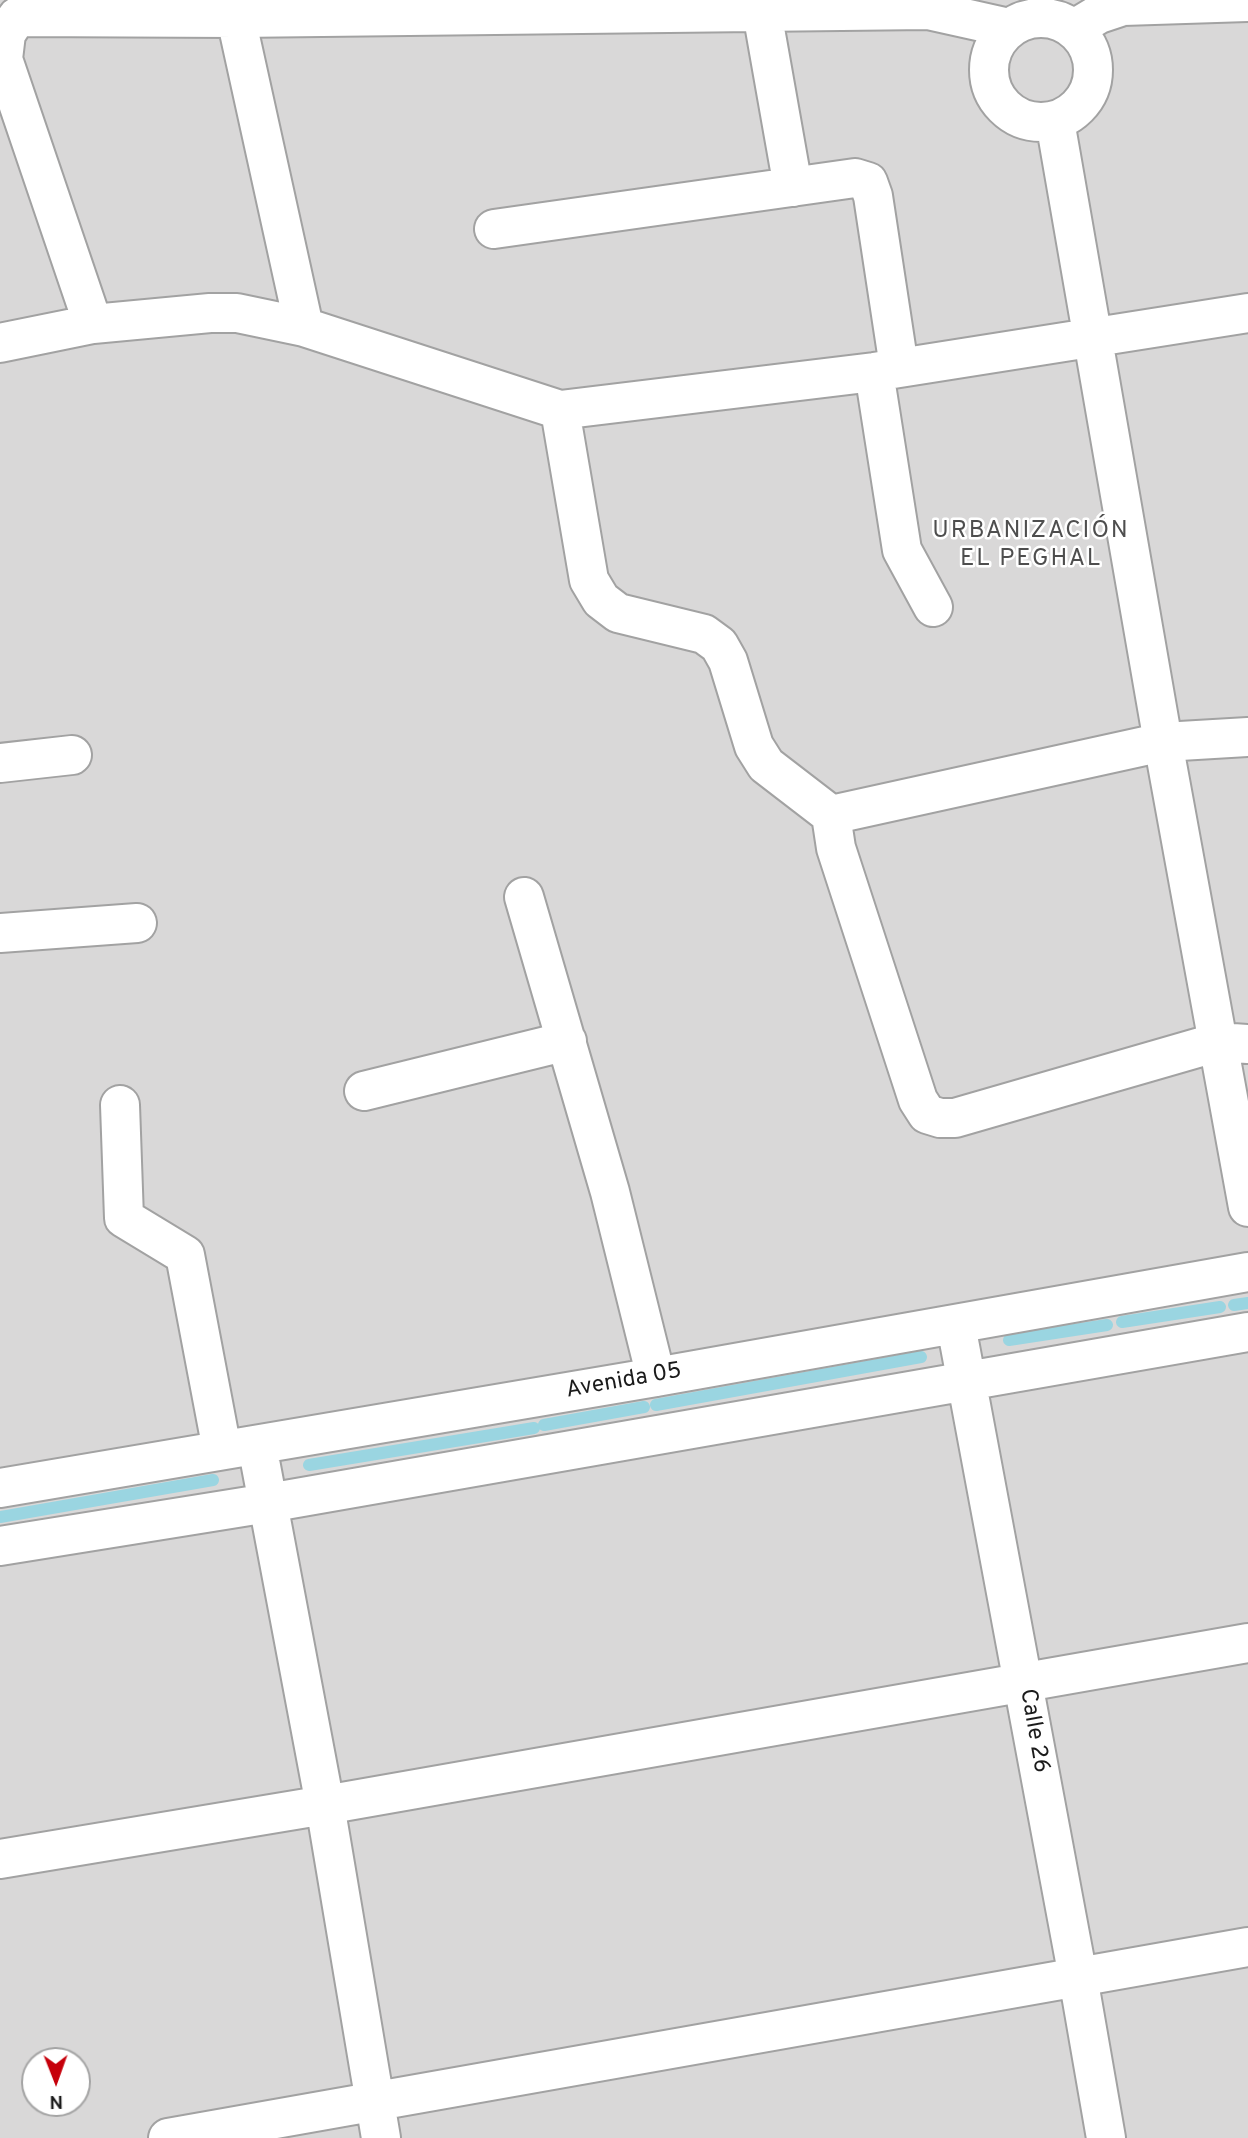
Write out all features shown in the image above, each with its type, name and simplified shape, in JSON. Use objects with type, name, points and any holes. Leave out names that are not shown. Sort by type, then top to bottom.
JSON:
[{"type":"street","points":[[1074,29],[1099,14],[1123,6],[1248,2]]},
{"type":"street","points":[[93,324],[3,59],[6,34],[18,17],[236,18],[288,8],[762,12],[929,10],[1009,28]]},
{"type":"street","points":[[762,12],[793,187]]},
{"type":"street","points":[[236,18],[304,327]]},
{"type":"street","points":[[1042,18],[1059,20],[1074,29],[1084,40],[1094,66],[1093,81],[1079,106],[1055,121],[1040,123],[1026,120],[1002,106],[993,94],[988,65],[992,51],[1009,28],[1024,20],[1042,18]]},
{"type":"street","points":[[1055,121],[1163,741],[1233,1043],[1248,1207]]},
{"type":"street","points":[[494,229],[855,178],[868,182],[873,196],[902,550],[933,607]]},
{"type":"street","points":[[0,344],[93,324],[237,313],[304,327],[560,410],[886,370],[1248,313]]},
{"type":"street","points":[[560,410],[589,580],[601,600],[618,613],[704,634],[719,645],[728,660],[754,746],[766,765],[831,815],[836,848],[918,1100],[927,1114],[940,1118],[955,1118],[1233,1043]]},
{"type":"street","points":[[831,815],[1163,741],[1248,737]]},
{"type":"street","points":[[0,762],[72,755]]},
{"type":"street","points":[[524,897],[610,1192],[656,1377]]},
{"type":"street","points":[[0,933],[137,923]]},
{"type":"street","points":[[365,1091],[567,1041]]},
{"type":"street","points":[[120,1105],[124,1218],[185,1255],[240,1447],[268,1503],[325,1805],[378,2120]]},
{"type":"street","name":"Avenida 05","points":[[0,1488],[957,1325],[1248,1272]]},
{"type":"street","name":"Calle 26","points":[[957,1325],[1107,2138]]},
{"type":"street","points":[[0,1546],[268,1503],[1248,1332]]},
{"type":"street","points":[[0,1859],[325,1805],[1248,1643]]},
{"type":"street","points":[[168,2138],[378,2120],[1078,1977],[1248,1947]]},
{"type":"shaded area","points":[[0,0],[1248,0],[1248,2138],[0,2138]]},
{"type":"waterway","points":[[1234,1305],[1248,1303]]},
{"type":"waterway","points":[[1122,1322],[1220,1307]]},
{"type":"waterway","points":[[1009,1340],[1107,1325]]},
{"type":"waterway","points":[[656,1405],[921,1357]]},
{"type":"waterway","points":[[544,1425],[644,1407]]},
{"type":"waterway","points":[[309,1465],[534,1428]]},
{"type":"waterway","points":[[0,1517],[213,1480]]},
{"type":"district","name":"URBANIZACIÓN EL PEGHAL","points":[[1031,546]]}]
